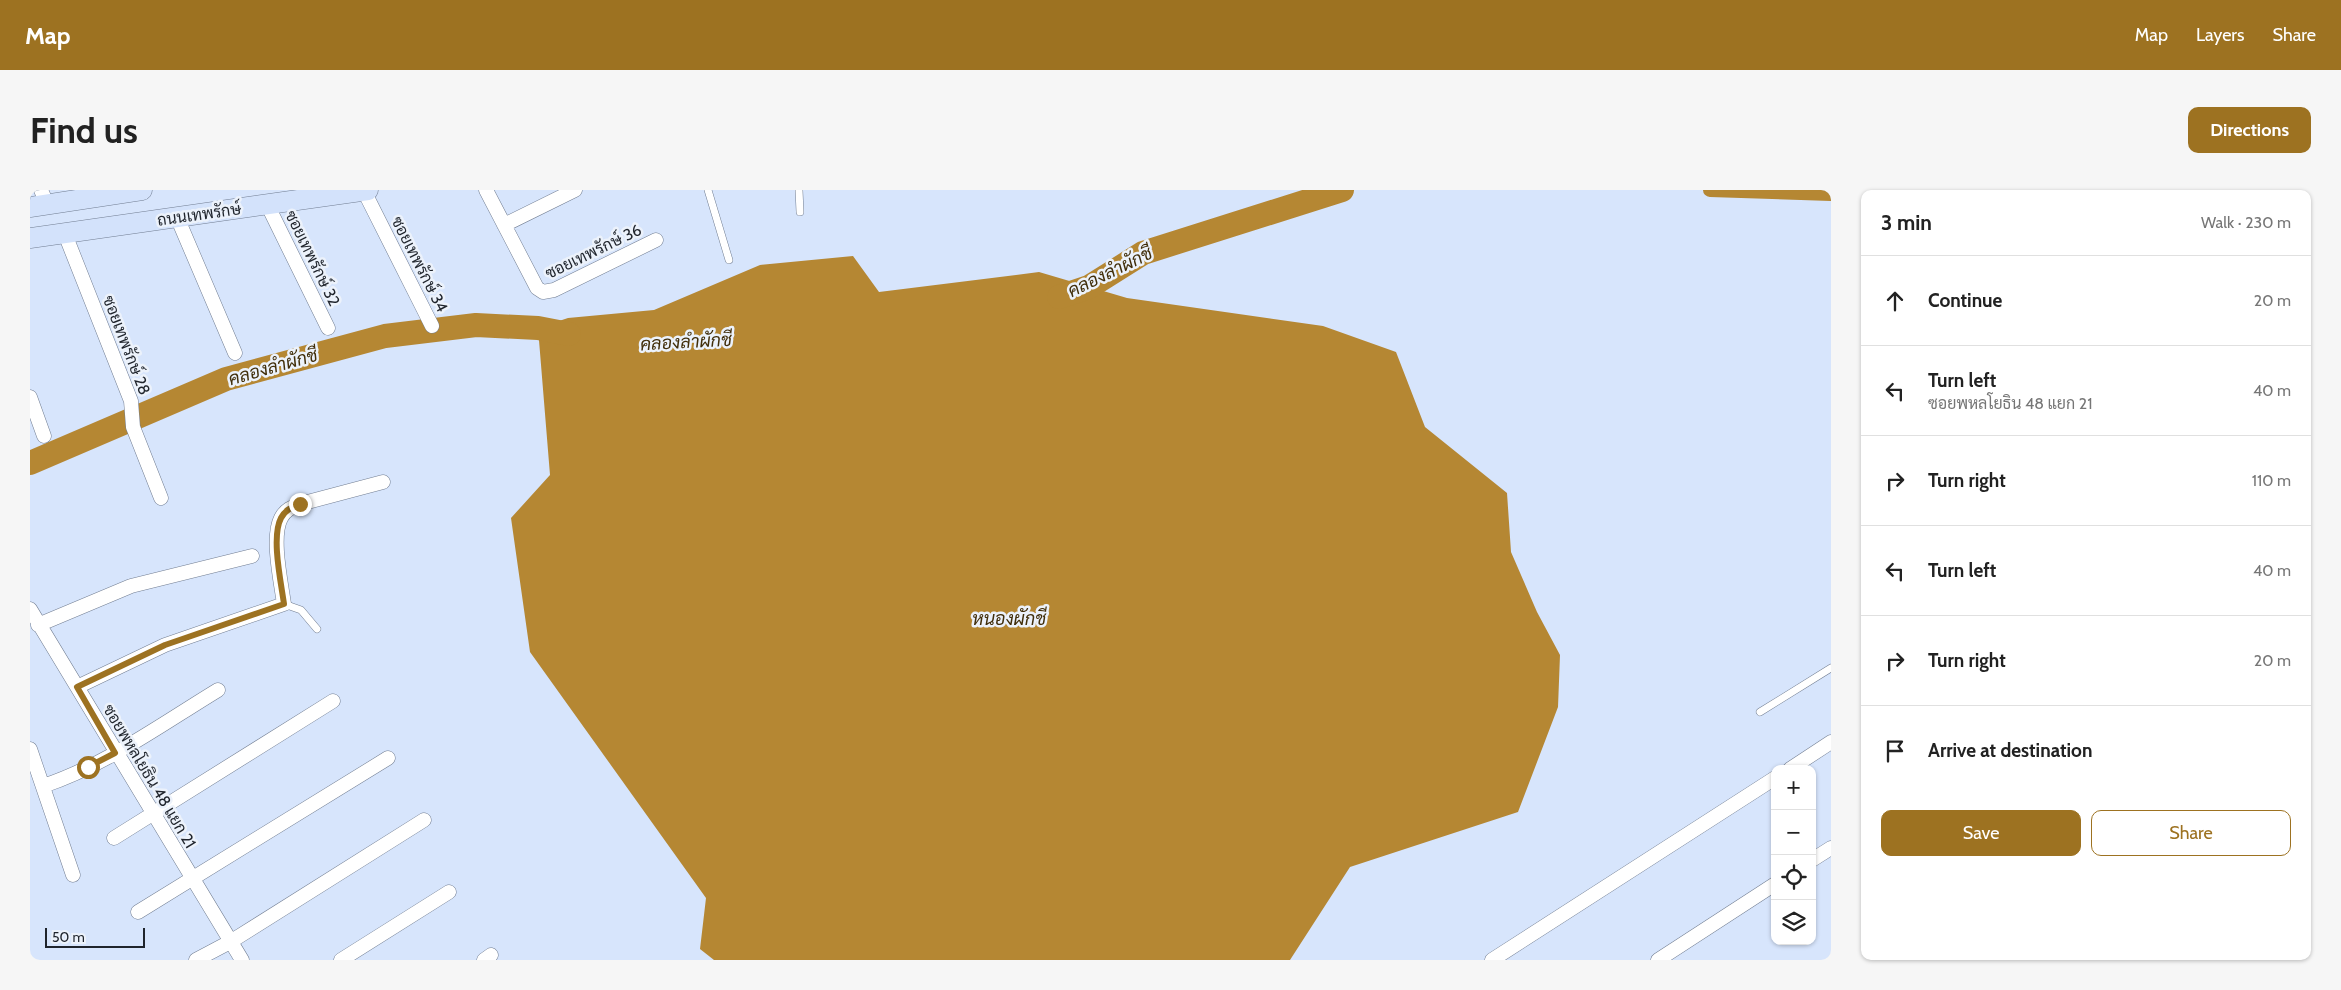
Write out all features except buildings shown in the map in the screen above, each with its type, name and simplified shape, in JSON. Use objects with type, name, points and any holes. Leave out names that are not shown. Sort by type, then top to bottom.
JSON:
[{"type":"main road","points":[[39,200],[142,190]]},
{"type":"main road","name":"ถนนเทพรักษ์","points":[[30,238],[368,190]]},
{"type":"street","name":"ซอยเทพรักษ์ 36","points":[[486,190],[537,288],[543,292],[554,290],[656,240]]},
{"type":"street","points":[[504,225],[576,190]]},
{"type":"street","name":"ซอยเทพรักษ์ 34","points":[[364,191],[432,326]]},
{"type":"street","name":"ซอยเทพรักษ์ 32","points":[[267,204],[328,328]]},
{"type":"street","points":[[177,217],[236,353]]},
{"type":"street","name":"ซอยเทพรักษ์ 28","points":[[65,234],[131,401],[133,427],[161,498]]},
{"type":"street","points":[[30,397],[44,436]]},
{"type":"street","points":[[77,687],[165,645],[284,604],[278,558],[278,527],[281,516],[289,509],[300,504],[383,482]]},
{"type":"street","points":[[38,625],[131,586],[252,556]]},
{"type":"street","name":"ซอยพหลโยธิน 48 แยก 21","points":[[30,609],[115,753],[242,960]]},
{"type":"street","points":[[43,786],[72,775],[115,753],[218,690]]},
{"type":"street","points":[[114,838],[333,701]]},
{"type":"street","points":[[1796,765],[1831,742]]},
{"type":"street","points":[[30,749],[73,875]]},
{"type":"street","points":[[138,912],[388,758]]},
{"type":"street","points":[[1492,960],[1771,781]]},
{"type":"street","points":[[196,960],[230,942],[424,820]]},
{"type":"street","points":[[1816,857],[1831,848]]},
{"type":"street","points":[[1658,960],[1771,887]]},
{"type":"street","points":[[341,960],[449,892]]},
{"type":"lane","points":[[708,190],[729,260]]},
{"type":"lane","points":[[799,190],[800,212]]},
{"type":"lane","points":[[284,604],[301,610],[317,629]]},
{"type":"lane","points":[[1760,712],[1831,668]]},
{"type":"water","name":"หนองผักชี","points":[[853,256],[879,292],[1039,272],[1127,298],[1323,326],[1396,352],[1425,427],[1507,493],[1511,552],[1537,612],[1560,655],[1558,707],[1518,812],[1350,867],[1290,960],[714,960],[700,949],[706,898],[530,652],[511,518],[550,475],[538,328],[568,318],[654,310],[760,265]]},
{"type":"waterway","name":"คลองลำผักชี","points":[[1059,297],[1089,287],[1143,253],[1342,190]]},
{"type":"waterway","name":"คลองลำผักชี","points":[[1710,190],[1831,194]]},
{"type":"waterway","name":"คลองลำผักชี","points":[[30,463],[226,379],[385,336],[476,325],[538,328],[569,334]]},
{"type":"route","points":[[88,767],[115,753],[77,687],[165,645],[240,617],[284,604],[278,558],[278,527],[281,516],[289,509],[300,504]]}]
